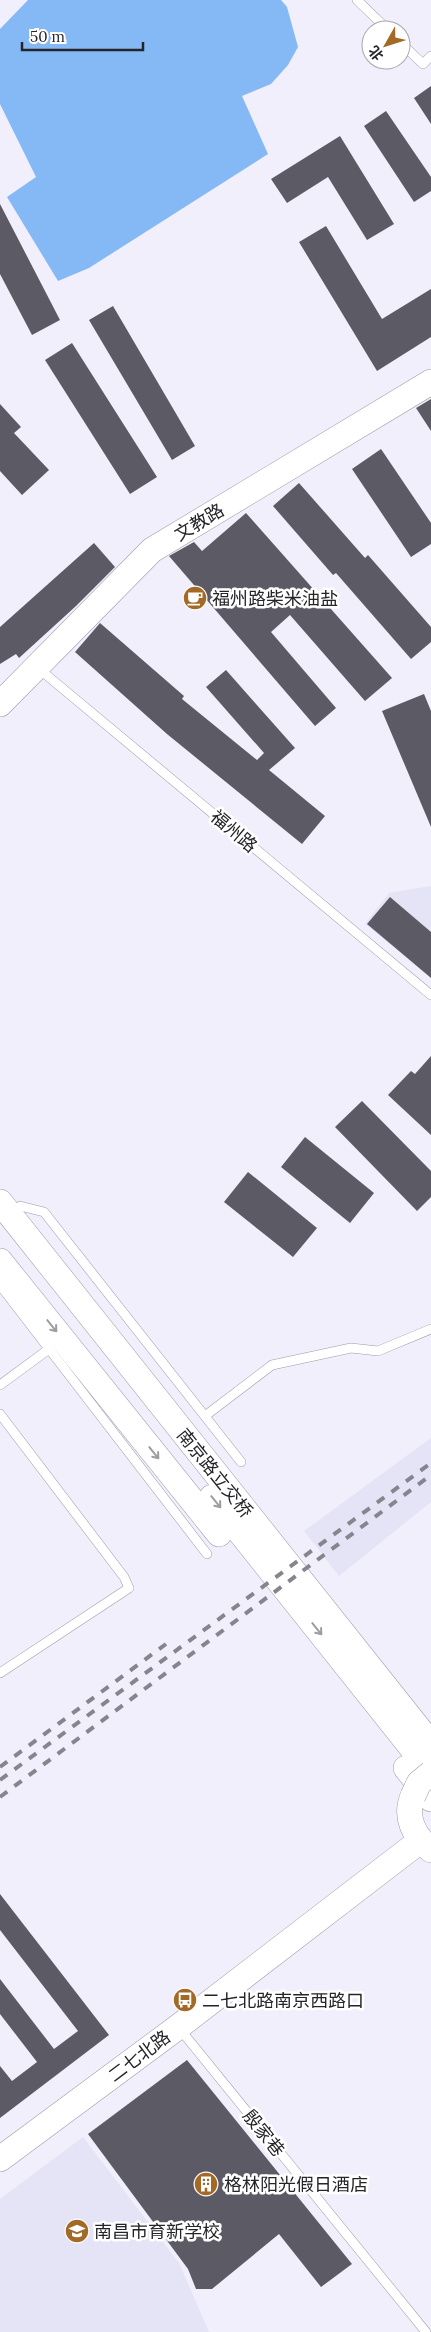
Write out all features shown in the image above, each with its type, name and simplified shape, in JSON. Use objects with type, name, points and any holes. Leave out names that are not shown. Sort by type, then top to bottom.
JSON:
[{"type":"main road","name":"文教路","points":[[0,704],[152,550],[431,382]]},
{"type":"main road","name":"南京路立交桥","points":[[0,1182],[10,1204],[431,1744]]},
{"type":"main road","name":"南京路立交桥","points":[[10,1204],[431,1720]]},
{"type":"main road","name":"南京路立交桥","points":[[0,1231],[431,1773]]},
{"type":"main road","name":"南京路立交桥","points":[[0,1260],[422,1797]]},
{"type":"main road","points":[[426,1845],[410,1821],[410,1804],[422,1797],[419,1783],[431,1773]]},
{"type":"main road","name":"二七北路","points":[[0,2159],[426,1845]]},
{"type":"lane","points":[[357,0],[378,20]]},
{"type":"lane","points":[[411,53],[423,64],[431,56]]},
{"type":"lane","name":"福州路","points":[[38,667],[431,995]]},
{"type":"lane","points":[[10,1204],[44,1212],[241,1462]]},
{"type":"lane","points":[[0,1285],[207,1554]]},
{"type":"lane","points":[[205,1416],[272,1365],[351,1348],[378,1351],[431,1329]]},
{"type":"lane","points":[[0,1385],[49,1349]]},
{"type":"lane","points":[[0,1414],[124,1577],[129,1588],[0,1673]]},
{"type":"lane","name":"殷家巷","points":[[178,2027],[426,2332]]},
{"type":"shaded area","points":[[431,886],[431,977],[365,924],[389,893]]},
{"type":"shaded area","points":[[431,1438],[431,1502],[339,1576],[304,1531]]},
{"type":"shaded area","name":"南昌市育新学校","points":[[83,2137],[179,2263],[209,2332],[0,2332],[0,2199]]},
{"type":"water","points":[[28,0],[281,0],[287,7],[298,47],[288,65],[271,84],[242,96],[268,154],[89,268],[58,281],[7,197],[36,177],[0,104],[0,29]]},
{"type":"building","points":[[431,86],[431,124],[414,98]]},
{"type":"building","points":[[386,111],[431,177],[431,191],[414,202],[364,126]]},
{"type":"building","points":[[340,136],[394,224],[367,240],[328,177],[287,203],[271,179]]},
{"type":"building","points":[[0,204],[60,320],[32,335],[0,274]]},
{"type":"building","points":[[326,226],[382,319],[431,289],[431,337],[377,371],[299,242]]},
{"type":"building","points":[[113,306],[195,446],[172,460],[89,320]]},
{"type":"building","points":[[72,343],[157,477],[130,494],[45,360]]},
{"type":"building","points":[[431,399],[431,431],[416,408]]},
{"type":"building","points":[[0,404],[21,427],[14,433],[49,470],[22,495],[0,471]]},
{"type":"building","points":[[381,449],[431,523],[431,544],[411,557],[352,469]]},
{"type":"building","points":[[299,483],[365,558],[368,555],[431,627],[431,642],[411,659],[336,573],[333,575],[273,506]]},
{"type":"building","points":[[246,513],[392,678],[365,701],[290,615],[271,632],[336,708],[315,726],[169,556],[194,542],[202,551]]},
{"type":"building","points":[[94,543],[115,567],[19,658],[16,654],[0,664],[0,627]]},
{"type":"building","points":[[100,623],[184,696],[182,699],[257,760],[264,753],[206,687],[226,670],[295,748],[269,770],[325,816],[302,844],[167,734],[75,652]]},
{"type":"building","points":[[424,694],[431,711],[431,827],[382,711]]},
{"type":"building","points":[[390,897],[431,932],[431,978],[367,924]]},
{"type":"building","points":[[431,1056],[431,1135],[388,1095],[411,1071],[415,1074]]},
{"type":"building","points":[[362,1101],[431,1171],[431,1197],[417,1211],[335,1127]]},
{"type":"building","points":[[305,1137],[374,1193],[350,1223],[281,1167]]},
{"type":"building","points":[[248,1172],[317,1228],[293,1257],[224,1202]]},
{"type":"building","points":[[0,1894],[109,2035],[0,2118],[0,2066],[12,2081],[37,2062],[0,2014],[0,1979],[54,2049],[78,2031],[0,1930]]},
{"type":"building","name":"格林阳光假日酒店","points":[[187,2060],[352,2264],[321,2287],[279,2234],[212,2289],[196,2289],[188,2269],[88,2134]]},
{"type":"railway","points":[[0,1780],[431,1463]]},
{"type":"railway","points":[[0,1797],[431,1475]]},
{"type":"railway","points":[[0,1767],[166,1644]]},
{"type":"place","name":"福州路柴米油盐","points":[[195,598]]},
{"type":"place","name":"二七北路南京西路口","points":[[185,2000]]},
{"type":"place","name":"格林阳光假日酒店","points":[[206,2184]]},
{"type":"place","name":"南昌市育新学校","points":[[77,2231]]}]
